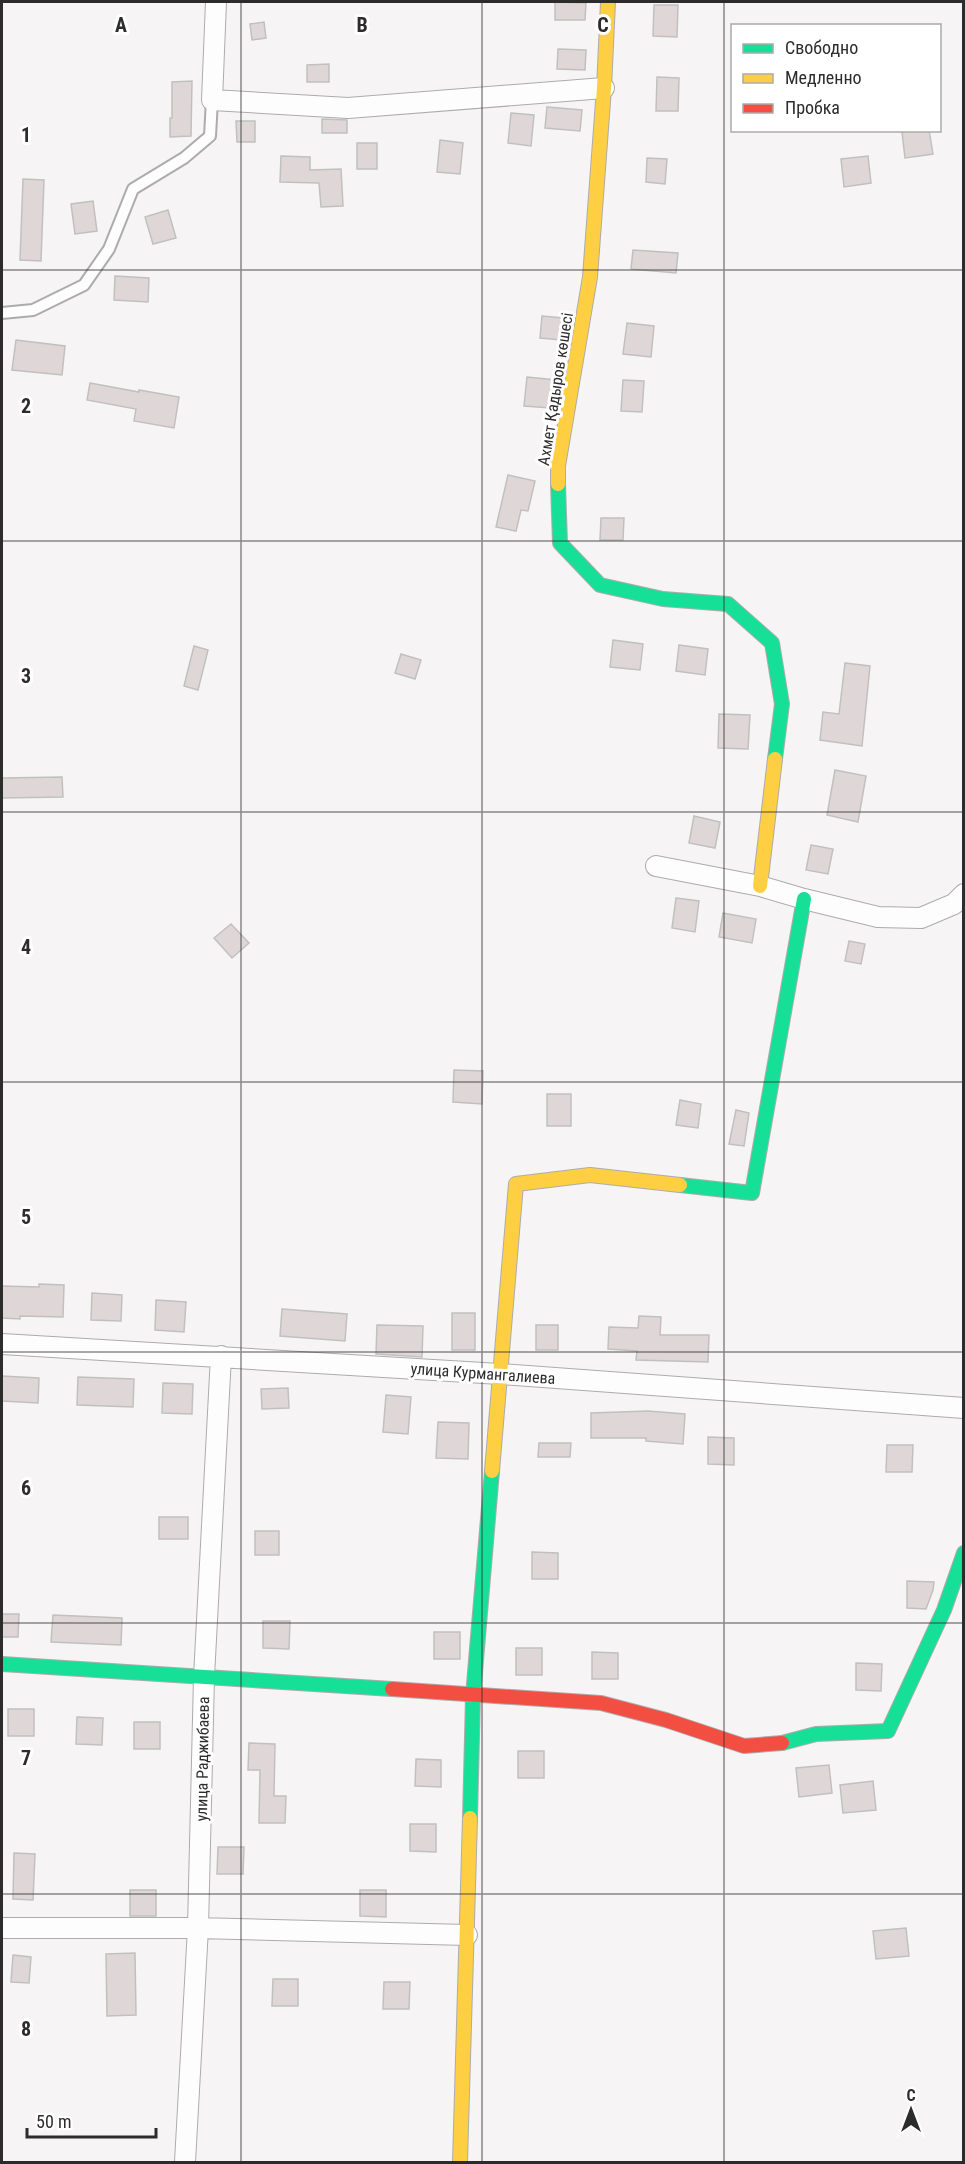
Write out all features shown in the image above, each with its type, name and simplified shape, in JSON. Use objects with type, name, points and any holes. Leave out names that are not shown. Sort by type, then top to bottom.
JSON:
[{"type":"street","points":[[216,2],[212,100],[348,108],[604,88]]},
{"type":"street","name":"Ахмет Қадыров көшесі","points":[[608,2],[590,277],[558,466],[560,543],[600,585],[663,600],[728,604],[772,643],[782,704],[760,886]]},
{"type":"street","points":[[656,866],[760,886],[878,917],[921,918],[954,904],[963,894]]},
{"type":"street","points":[[460,2163],[473,1696],[516,1184],[590,1175],[752,1193],[804,899]]},
{"type":"street","name":"улица Курмангалиева","points":[[2,1344],[500,1374],[963,1408]]},
{"type":"street","name":"улица Раджибаева","points":[[185,2163],[198,1928],[204,1677],[221,1356]]},
{"type":"street","points":[[2,1664],[601,1703],[666,1720],[744,1746],[780,1744],[816,1734],[888,1731],[944,1610],[963,1553]]},
{"type":"street","points":[[2,1928],[198,1928],[467,1935]]},
{"type":"lane","points":[[2,313],[33,310],[84,285],[109,249],[133,189],[184,159],[210,136],[212,100]]},
{"type":"building","points":[[555,2],[586,3],[585,20],[555,20]]},
{"type":"building","points":[[654,5],[678,5],[677,37],[653,36]]},
{"type":"building","points":[[264,22],[266,38],[252,40],[250,24]]},
{"type":"building","points":[[558,49],[586,50],[585,70],[557,69]]},
{"type":"building","points":[[329,64],[329,82],[307,82],[307,65]]},
{"type":"building","points":[[657,77],[679,78],[678,111],[656,111]]},
{"type":"building","points":[[192,81],[191,136],[170,137],[172,82]]},
{"type":"building","points":[[547,107],[582,110],[580,131],[545,128]]},
{"type":"building","points":[[511,113],[534,115],[531,146],[508,143]]},
{"type":"building","points":[[322,119],[347,120],[347,133],[322,133]]},
{"type":"building","points":[[236,121],[255,121],[255,142],[237,142]]},
{"type":"building","points":[[902,132],[929,132],[933,154],[905,158]]},
{"type":"building","points":[[440,140],[463,143],[460,174],[437,172]]},
{"type":"building","points":[[357,143],[377,143],[377,169],[357,169]]},
{"type":"building","points":[[281,156],[310,157],[310,170],[341,169],[343,206],[321,207],[319,183],[280,182]]},
{"type":"building","points":[[868,156],[871,183],[844,187],[841,159]]},
{"type":"building","points":[[647,158],[667,159],[665,184],[646,182]]},
{"type":"building","points":[[23,179],[44,180],[41,261],[20,260]]},
{"type":"building","points":[[93,201],[97,231],[75,234],[71,204]]},
{"type":"building","points":[[168,210],[176,238],[153,244],[145,217]]},
{"type":"building","points":[[633,250],[678,253],[676,273],[631,269]]},
{"type":"building","points":[[115,276],[149,278],[148,302],[114,300]]},
{"type":"building","points":[[542,316],[563,318],[561,340],[540,338]]},
{"type":"building","points":[[627,323],[654,326],[651,357],[623,354]]},
{"type":"building","points":[[16,340],[65,346],[62,375],[12,370]]},
{"type":"building","points":[[527,377],[556,380],[551,408],[524,406]]},
{"type":"building","points":[[623,380],[644,381],[642,412],[621,411]]},
{"type":"building","points":[[90,383],[179,397],[174,428],[134,421],[136,409],[87,400]]},
{"type":"building","points":[[508,475],[535,481],[528,511],[521,510],[516,531],[496,527]]},
{"type":"building","points":[[601,518],[624,518],[623,540],[600,540]]},
{"type":"building","points":[[613,640],[643,644],[640,670],[610,667]]},
{"type":"building","points":[[679,645],[708,649],[705,675],[676,671]]},
{"type":"building","points":[[194,646],[208,650],[198,690],[184,686]]},
{"type":"building","points":[[401,654],[421,660],[415,679],[395,673]]},
{"type":"building","points":[[845,663],[870,666],[862,746],[820,740],[823,712],[839,714]]},
{"type":"building","points":[[719,714],[750,715],[748,749],[718,748]]},
{"type":"building","points":[[835,770],[866,776],[858,822],[827,815]]},
{"type":"building","points":[[62,777],[63,797],[2,798],[2,778]]},
{"type":"building","points":[[694,816],[720,822],[715,848],[689,843]]},
{"type":"building","points":[[811,845],[833,849],[828,874],[806,870]]},
{"type":"building","points":[[676,898],[699,901],[695,932],[672,928]]},
{"type":"building","points":[[723,913],[756,919],[752,943],[719,937]]},
{"type":"building","points":[[231,924],[249,943],[232,958],[214,938]]},
{"type":"building","points":[[849,941],[865,944],[861,964],[845,961]]},
{"type":"building","points":[[454,1070],[483,1071],[482,1104],[453,1102]]},
{"type":"building","points":[[547,1094],[571,1094],[571,1126],[547,1126]]},
{"type":"building","points":[[680,1100],[701,1104],[698,1128],[676,1125]]},
{"type":"building","points":[[736,1110],[749,1113],[744,1146],[729,1144]]},
{"type":"building","points":[[39,1284],[64,1285],[63,1317],[2,1318],[2,1286],[39,1287]]},
{"type":"building","points":[[92,1293],[122,1295],[121,1321],[91,1320]]},
{"type":"building","points":[[156,1300],[186,1302],[184,1332],[155,1330]]},
{"type":"building","points":[[282,1309],[347,1314],[345,1341],[280,1336]]},
{"type":"building","points":[[452,1313],[475,1313],[475,1350],[452,1350]]},
{"type":"building","points":[[639,1316],[661,1317],[660,1335],[709,1335],[708,1362],[636,1360],[637,1351],[608,1349],[609,1327],[638,1328]]},
{"type":"building","points":[[377,1325],[423,1326],[422,1357],[376,1354]]},
{"type":"building","points":[[536,1325],[558,1325],[558,1350],[536,1350]]},
{"type":"building","points":[[2,1376],[39,1378],[38,1403],[2,1401]]},
{"type":"building","points":[[78,1377],[134,1379],[133,1407],[77,1405]]},
{"type":"building","points":[[163,1383],[193,1384],[192,1414],[162,1413]]},
{"type":"building","points":[[288,1388],[289,1408],[262,1409],[261,1389]]},
{"type":"building","points":[[386,1395],[411,1397],[408,1434],[383,1432]]},
{"type":"building","points":[[648,1411],[685,1414],[683,1444],[646,1441],[646,1438],[591,1438],[591,1413]]},
{"type":"building","points":[[438,1422],[469,1423],[468,1459],[436,1458]]},
{"type":"building","points":[[708,1437],[734,1438],[734,1465],[708,1464]]},
{"type":"building","points":[[539,1443],[571,1443],[570,1457],[538,1457]]},
{"type":"building","points":[[887,1445],[913,1445],[912,1472],[886,1472]]},
{"type":"building","points":[[159,1517],[188,1517],[188,1539],[159,1539]]},
{"type":"building","points":[[255,1531],[279,1531],[279,1555],[255,1555]]},
{"type":"building","points":[[532,1552],[558,1553],[558,1579],[532,1579]]},
{"type":"building","points":[[907,1581],[934,1582],[926,1609],[907,1608]]},
{"type":"building","points":[[2,1614],[19,1614],[18,1637],[2,1637]]},
{"type":"building","points":[[53,1615],[122,1618],[121,1645],[51,1642]]},
{"type":"building","points":[[263,1621],[290,1621],[289,1649],[263,1648]]},
{"type":"building","points":[[434,1632],[460,1632],[460,1659],[434,1659]]},
{"type":"building","points":[[516,1648],[542,1648],[542,1675],[516,1675]]},
{"type":"building","points":[[592,1652],[618,1653],[618,1679],[592,1679]]},
{"type":"building","points":[[856,1663],[882,1664],[881,1691],[856,1690]]},
{"type":"building","points":[[8,1709],[34,1709],[34,1736],[8,1736]]},
{"type":"building","points":[[77,1717],[103,1718],[102,1745],[76,1744]]},
{"type":"building","points":[[134,1722],[160,1722],[160,1749],[134,1749]]},
{"type":"building","points":[[249,1743],[275,1744],[274,1796],[286,1796],[285,1823],[259,1823],[260,1770],[248,1770]]},
{"type":"building","points":[[518,1751],[544,1751],[544,1778],[518,1778]]},
{"type":"building","points":[[416,1759],[441,1760],[441,1787],[415,1786]]},
{"type":"building","points":[[829,1765],[832,1793],[799,1797],[796,1768]]},
{"type":"building","points":[[873,1781],[876,1810],[843,1813],[840,1785]]},
{"type":"building","points":[[410,1824],[436,1824],[436,1852],[410,1851]]},
{"type":"building","points":[[218,1847],[244,1847],[243,1874],[217,1874]]},
{"type":"building","points":[[14,1853],[35,1854],[33,1900],[13,1899]]},
{"type":"building","points":[[130,1890],[156,1890],[156,1916],[130,1916]]},
{"type":"building","points":[[360,1890],[386,1890],[386,1917],[360,1916]]},
{"type":"building","points":[[906,1928],[909,1956],[876,1959],[873,1931]]},
{"type":"building","points":[[135,1953],[136,2015],[107,2016],[106,1954]]},
{"type":"building","points":[[13,1955],[31,1957],[29,1983],[11,1982]]},
{"type":"building","points":[[273,1979],[298,1979],[298,2006],[272,2006]]},
{"type":"building","points":[[384,1982],[410,1982],[409,2009],[383,2009]]},
{"type":"traffic: fast","points":[[558,484],[560,543],[600,585],[663,599],[728,604],[772,643],[782,704],[775,759]]},
{"type":"traffic: fast","points":[[680,1185],[752,1193],[804,899]]},
{"type":"traffic: fast","points":[[470,1818],[473,1696],[492,1471]]},
{"type":"traffic: fast","points":[[782,1743],[816,1734],[888,1731],[944,1610],[964,1553]]},
{"type":"traffic: fast","points":[[2,1664],[392,1689]]},
{"type":"traffic: slow","points":[[558,484],[558,466],[590,277],[608,2]]},
{"type":"traffic: slow","points":[[760,886],[775,759]]},
{"type":"traffic: slow","points":[[492,1471],[516,1184],[590,1175],[680,1185]]},
{"type":"traffic: slow","points":[[460,2162],[470,1818]]},
{"type":"traffic: jam","points":[[392,1689],[601,1703],[666,1720],[744,1746],[782,1743]]}]
